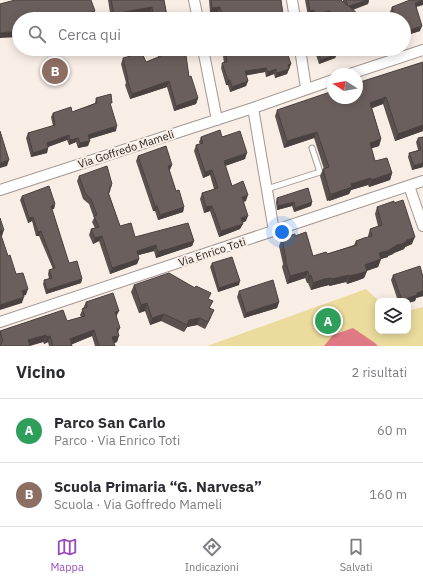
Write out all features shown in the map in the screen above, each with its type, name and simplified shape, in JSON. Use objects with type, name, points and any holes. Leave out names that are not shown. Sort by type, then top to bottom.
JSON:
[{"type":"street","points":[[194,0],[197,12]]},
{"type":"street","points":[[292,0],[294,12]]},
{"type":"street","points":[[411,54],[423,50]]},
{"type":"street","points":[[205,56],[217,120]]},
{"type":"street","points":[[301,56],[306,88]]},
{"type":"street","points":[[363,70],[405,56]]},
{"type":"street","name":"Via Goffredo Mameli","points":[[0,190],[217,120],[327,82]]},
{"type":"street","points":[[253,108],[274,231]]},
{"type":"street","name":"Via Enrico Toti","points":[[0,322],[423,181]]},
{"type":"street","points":[[409,186],[423,226]]},
{"type":"lane","points":[[267,189],[320,172],[312,148]]},
{"type":"shaded area","points":[[366,289],[376,298],[375,334],[411,334],[411,310],[423,307],[423,346],[207,346]]},
{"type":"shaded area","points":[[353,328],[378,346],[324,346],[333,335]]},
{"type":"building","points":[[15,0],[91,0],[95,11],[12,12],[12,32],[0,33],[0,4]]},
{"type":"building","points":[[111,0],[164,0],[166,12],[153,12],[152,7],[125,12],[114,12]]},
{"type":"building","points":[[211,0],[281,0],[283,12],[221,12],[220,7],[212,8]]},
{"type":"building","points":[[308,0],[341,0],[348,6],[346,0],[368,0],[349,6],[356,12],[310,11]]},
{"type":"building","points":[[410,0],[423,0],[415,3],[422,26],[411,30],[411,12],[393,12],[392,7]]},
{"type":"building","points":[[131,56],[143,56],[146,62],[161,56],[186,56],[189,77],[191,76],[198,98],[176,106],[169,81],[132,94],[127,79],[123,58]]},
{"type":"building","points":[[226,56],[288,56],[291,64],[288,65],[289,69],[277,73],[276,69],[268,72],[266,68],[245,71],[248,81],[232,87],[222,63],[227,62]]},
{"type":"building","points":[[320,56],[332,56],[321,60]]},
{"type":"building","points":[[423,62],[423,125],[398,134],[386,97],[370,103],[381,139],[370,143],[375,161],[387,158],[392,173],[371,180],[371,178],[351,184],[352,187],[330,194],[323,169],[329,167],[317,132],[287,141],[277,110],[327,93],[327,104],[363,104],[363,81]]},
{"type":"building","points":[[111,94],[112,103],[110,103],[117,126],[88,135],[90,141],[80,143],[78,138],[70,140],[69,135],[47,143],[48,148],[33,153],[28,133],[55,125],[53,113],[71,107],[72,112],[97,103],[96,98]]},
{"type":"building","points":[[220,130],[222,137],[240,131],[247,153],[224,161],[232,186],[243,181],[248,195],[242,197],[248,216],[241,218],[243,224],[221,231],[212,206],[206,207],[202,193],[218,188],[212,170],[205,172],[196,145],[203,143],[201,137]]},
{"type":"building","points":[[0,131],[9,160],[0,163]]},
{"type":"building","points":[[423,137],[423,163],[414,166],[409,153],[421,150],[418,138]]},
{"type":"building","points":[[166,146],[172,165],[168,166],[176,191],[179,190],[184,207],[160,215],[157,206],[155,206],[138,156]]},
{"type":"building","points":[[107,166],[112,184],[109,188],[110,191],[108,192],[120,226],[131,223],[135,237],[188,223],[194,241],[158,252],[156,245],[137,251],[139,259],[112,268],[102,236],[95,238],[91,229],[99,227],[94,216],[97,215],[91,199],[85,193],[79,176]]},
{"type":"building","points":[[49,186],[55,204],[51,206],[69,263],[77,261],[82,279],[47,290],[44,280],[52,278],[49,270],[55,268],[41,231],[38,232],[33,217],[29,218],[22,196]]},
{"type":"building","points":[[308,188],[312,202],[295,208],[294,202],[278,206],[277,198]]},
{"type":"building","points":[[403,200],[415,237],[402,244],[396,245],[390,250],[379,253],[381,259],[365,265],[367,271],[349,276],[324,279],[313,283],[311,275],[309,276],[308,271],[290,276],[285,259],[282,238],[295,234],[295,236],[306,232],[313,256],[326,252],[327,254],[357,245],[356,241],[372,236],[370,229],[382,225],[377,207],[394,201],[394,203]]},
{"type":"building","points":[[0,218],[4,230],[0,231]]},
{"type":"building","points":[[0,232],[16,274],[23,273],[28,289],[22,291],[24,297],[0,305]]},
{"type":"building","points":[[232,257],[240,281],[219,288],[212,263]]},
{"type":"building","points":[[420,266],[423,277],[423,291],[408,298],[401,298],[393,275]]},
{"type":"building","points":[[169,273],[195,288],[196,286],[211,293],[208,299],[213,301],[209,308],[214,310],[208,322],[200,318],[189,320],[187,325],[164,314],[152,318],[147,303],[141,305],[134,285]]},
{"type":"building","points":[[273,280],[279,302],[246,313],[239,291]]},
{"type":"building","points":[[113,293],[119,311],[115,312],[120,328],[117,329],[119,336],[112,337],[115,346],[99,346],[94,330],[70,339],[72,346],[53,346],[50,336],[46,337],[46,335],[28,340],[30,346],[0,346],[3,341],[0,331],[63,310],[67,321],[85,316],[82,309],[87,307],[86,302]]},
{"type":"place","name":"Scuola Primaria “G. Narvesa”","points":[[55,71]]},
{"type":"place","name":"Parco San Carlo","points":[[328,321]]}]
